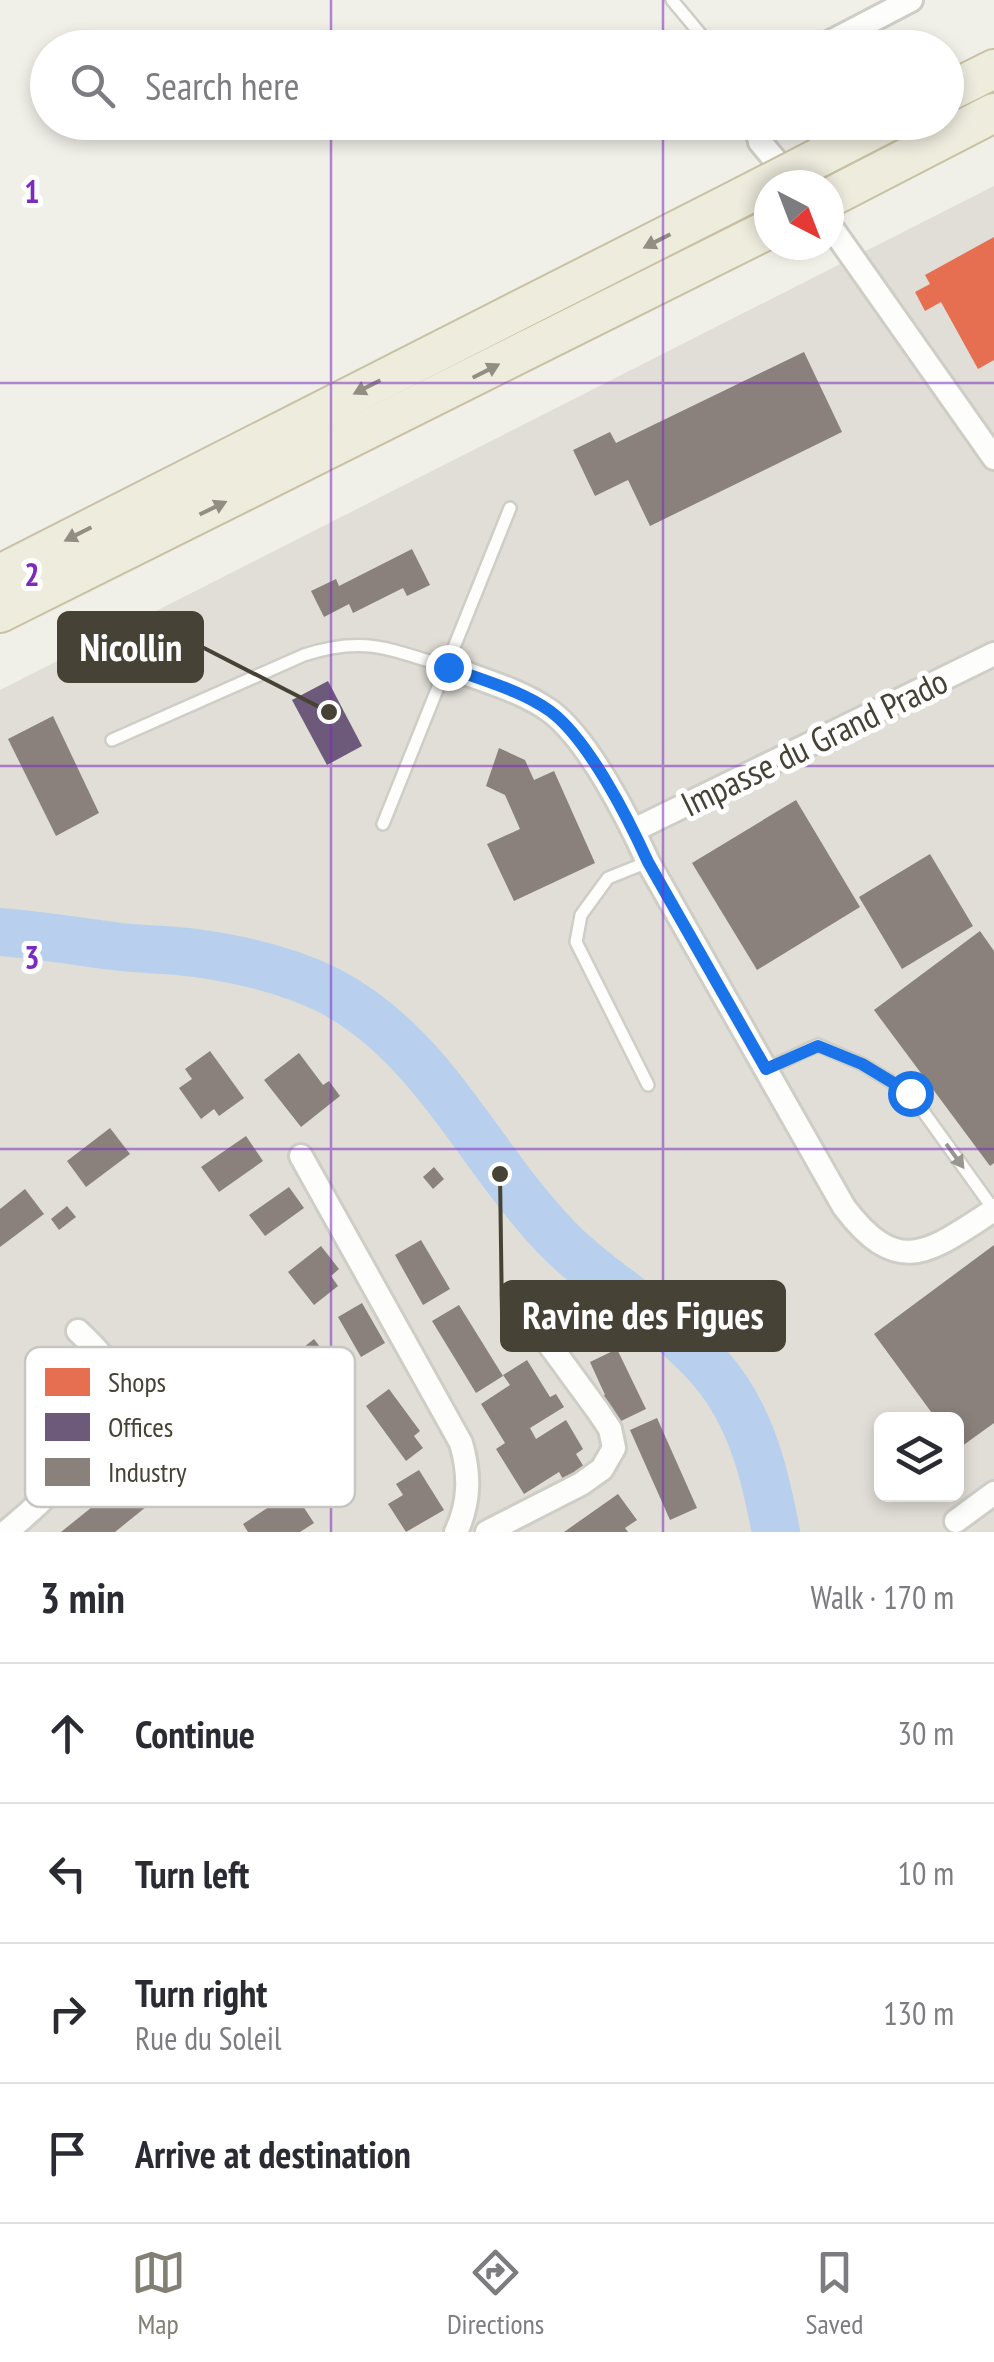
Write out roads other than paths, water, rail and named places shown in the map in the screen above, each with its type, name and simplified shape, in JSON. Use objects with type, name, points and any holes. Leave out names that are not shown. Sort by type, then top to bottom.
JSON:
[{"type":"highway","points":[[964,84],[994,69]]},
{"type":"highway","points":[[964,130],[994,113]]},
{"type":"highway","points":[[809,170],[858,140]]},
{"type":"highway","points":[[844,198],[947,140]]},
{"type":"highway","points":[[0,574],[754,192]]},
{"type":"highway","points":[[0,613],[754,236]]},
{"type":"street","points":[[854,30],[911,0]]},
{"type":"street","points":[[760,140],[805,170]]},
{"type":"street","points":[[844,220],[994,458]]},
{"type":"street","name":"Impasse du Grand Prado","points":[[634,830],[994,654]]},
{"type":"street","points":[[448,667],[549,710],[573,733],[634,830],[648,862],[844,1207],[866,1236],[897,1252],[923,1250],[946,1241],[994,1210]]},
{"type":"street","points":[[300,1156],[461,1443],[468,1469],[467,1496],[456,1532]]},
{"type":"street","points":[[487,1532],[582,1484],[602,1469],[614,1448],[610,1429],[513,1295]]},
{"type":"street","points":[[78,1332],[93,1347]]},
{"type":"street","points":[[956,1521],[994,1493]]},
{"type":"street","points":[[6,1532],[37,1507]]},
{"type":"lane","points":[[672,0],[697,30]]},
{"type":"lane","points":[[383,824],[510,508]]},
{"type":"lane","points":[[112,740],[336,644],[370,644],[448,667]]},
{"type":"lane","points":[[648,862],[608,878],[582,915],[576,942],[648,1085]]},
{"type":"lane","points":[[766,1069],[818,1046],[862,1064],[910,1093],[994,1210]]},
{"type":"waterway","points":[[0,932],[246,962],[313,983],[365,1013],[427,1073],[533,1212],[563,1244],[671,1330],[710,1368],[727,1390],[753,1441],[776,1532]]},
{"type":"place","name":"Nicollin","points":[[329,712]]},
{"type":"place","name":"Ravine des Figues","points":[[500,1174]]}]
